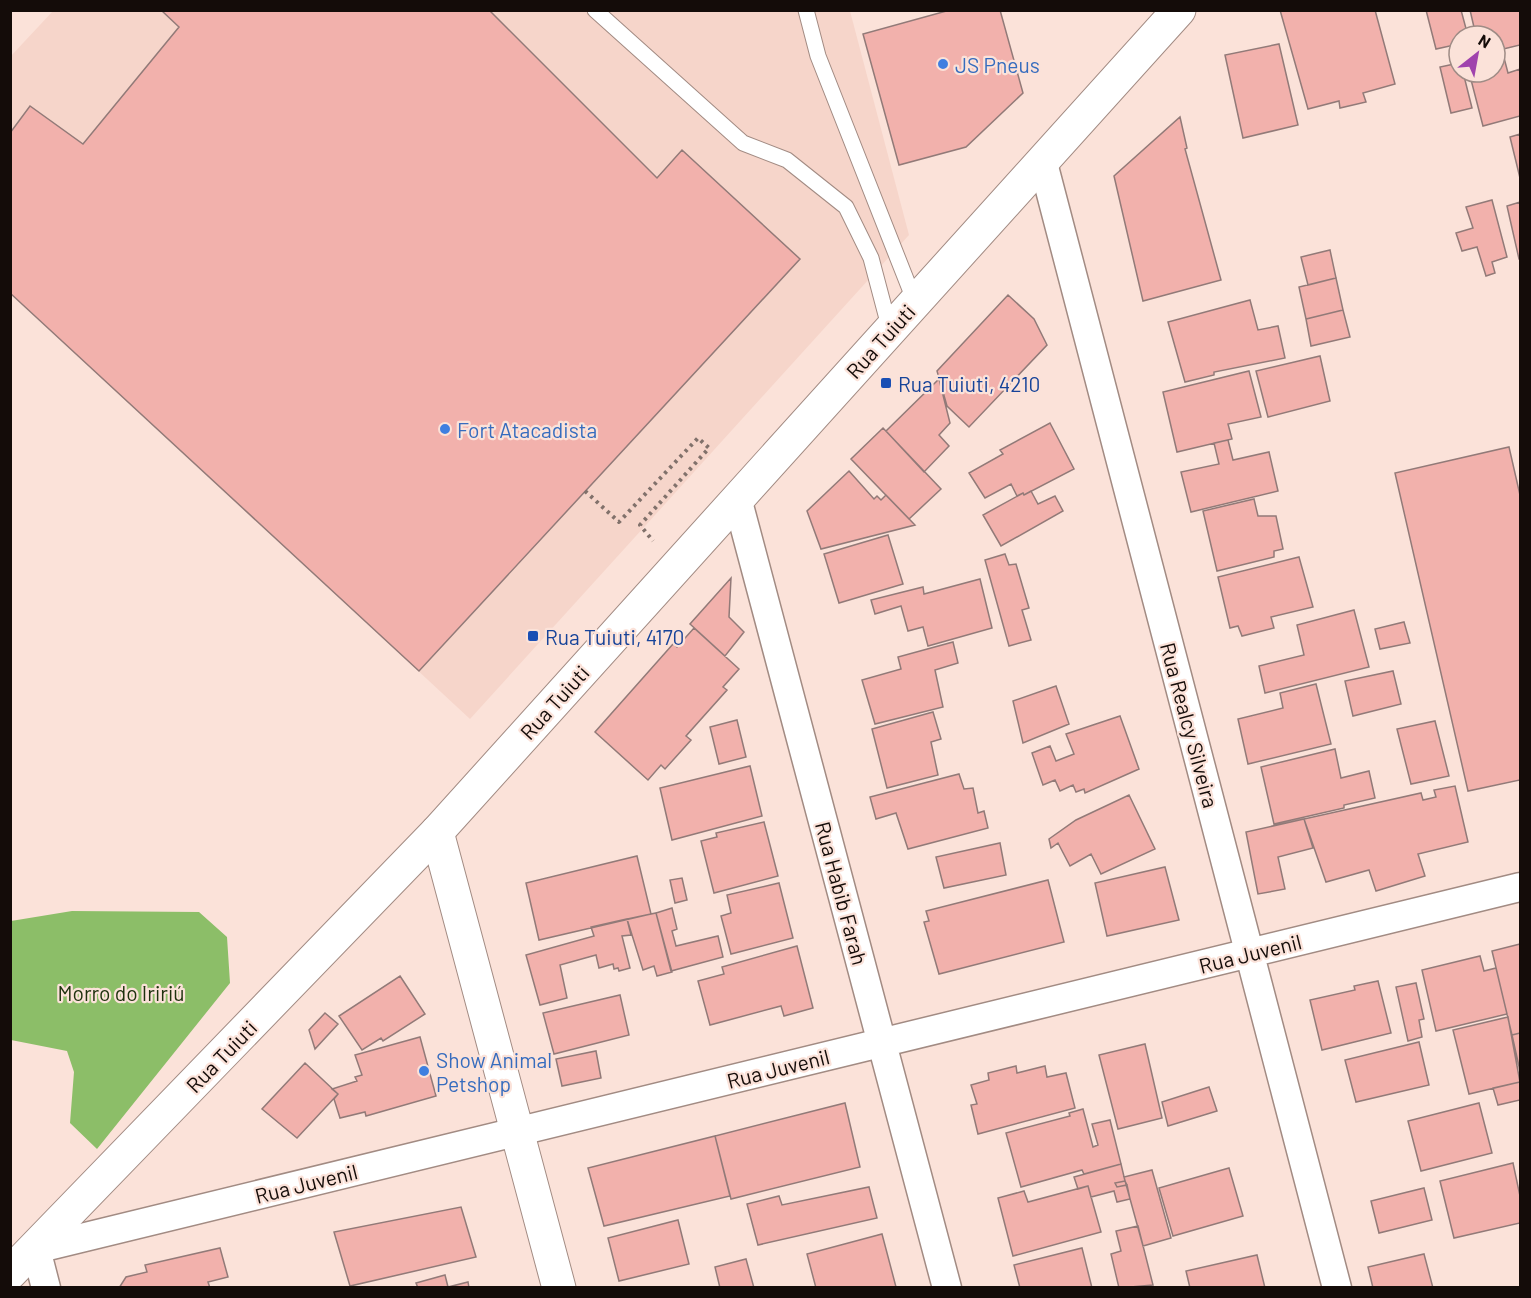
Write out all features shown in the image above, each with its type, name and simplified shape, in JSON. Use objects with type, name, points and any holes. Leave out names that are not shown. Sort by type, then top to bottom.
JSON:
[{"type":"main road","name":"Rua Tuiuti","points":[[10,1273],[36,1249],[438,832],[675,566],[1043,163],[1179,10]]},
{"type":"main road","points":[[438,832],[559,1287]]},
{"type":"street","name":"Rua Realcy Silveira","points":[[1043,163],[1337,1287]]},
{"type":"street","name":"Rua Habib Farah","points":[[737,498],[947,1287]]},
{"type":"street","name":"Rua Juvenil","points":[[36,1249],[1521,887]]},
{"type":"street","points":[[36,1249],[46,1287]]},
{"type":"lane","points":[[595,10],[743,143],[787,160],[846,207],[871,258],[890,330]]},
{"type":"lane","points":[[807,10],[818,56],[915,302]]},
{"type":"path","points":[[585,491],[619,522],[698,438],[709,448],[640,525],[675,566]]},
{"type":"shaded area","name":"Fort Atacadista","points":[[53,11],[850,11],[909,235],[470,719],[11,293],[10,57]]},
{"type":"green space","name":"Morro do Iririú","points":[[72,911],[199,912],[227,937],[230,983],[97,1149],[70,1123],[74,1072],[67,1051],[11,1040],[11,921]]},
{"type":"building","name":"Fort Atacadista","points":[[161,10],[489,10],[657,178],[682,150],[800,259],[419,671],[10,293],[10,133],[30,106],[83,144],[179,27]]},
{"type":"building","name":"JS Pneus","points":[[950,10],[1000,10],[1023,93],[966,147],[899,165],[863,34]]},
{"type":"building","points":[[1280,10],[1375,10],[1395,84],[1363,93],[1366,102],[1340,108],[1339,101],[1308,109]]},
{"type":"building","points":[[1426,10],[1461,10],[1465,24],[1447,24],[1447,47],[1436,49]]},
{"type":"building","points":[[1470,10],[1520,10],[1520,45],[1507,48],[1507,24],[1473,24]]},
{"type":"building","points":[[1279,44],[1298,125],[1243,138],[1225,55]]},
{"type":"building","points":[[1447,66],[1447,84],[1466,84],[1472,108],[1451,113],[1440,67]]},
{"type":"building","points":[[1507,69],[1508,73],[1520,69],[1520,116],[1483,126],[1472,84],[1507,84]]},
{"type":"building","points":[[1180,117],[1187,148],[1185,149],[1221,280],[1143,301],[1114,176]]},
{"type":"building","points":[[1520,134],[1520,178],[1510,137]]},
{"type":"building","points":[[1492,200],[1507,257],[1492,262],[1495,273],[1486,276],[1477,247],[1462,251],[1456,233],[1473,228],[1466,207]]},
{"type":"building","points":[[1520,202],[1520,259],[1519,259],[1507,206]]},
{"type":"building","points":[[1330,250],[1336,278],[1308,285],[1301,257]]},
{"type":"building","points":[[1336,278],[1343,310],[1306,319],[1299,287]]},
{"type":"building","points":[[1008,295],[1034,319],[1047,345],[969,427],[947,406],[937,371]]},
{"type":"building","points":[[1250,300],[1258,330],[1278,326],[1285,358],[1214,372],[1214,375],[1185,382],[1168,322]]},
{"type":"building","points":[[1343,310],[1350,337],[1311,346],[1306,319]]},
{"type":"building","points":[[1320,356],[1330,401],[1268,417],[1256,371]]},
{"type":"building","points":[[1249,371],[1261,417],[1228,424],[1232,439],[1177,452],[1163,392]]},
{"type":"building","points":[[939,379],[950,423],[939,435],[949,446],[924,472],[886,431]]},
{"type":"building","points":[[1050,423],[1074,469],[1024,495],[1023,493],[1017,496],[1011,484],[985,498],[969,473],[1003,454],[1000,450]]},
{"type":"building","points":[[883,428],[941,489],[909,519],[851,459]]},
{"type":"building","points":[[1228,440],[1233,460],[1269,452],[1278,491],[1191,512],[1181,472],[1219,464],[1214,443]]},
{"type":"building","points":[[1509,447],[1520,495],[1520,780],[1468,791],[1395,473]]},
{"type":"building","points":[[849,471],[874,499],[877,496],[881,500],[886,495],[915,525],[821,549],[807,511]]},
{"type":"building","points":[[1031,491],[1038,504],[1055,496],[1063,511],[1001,546],[983,515]]},
{"type":"building","points":[[1254,499],[1258,516],[1276,516],[1283,549],[1274,551],[1274,557],[1217,571],[1203,511]]},
{"type":"building","points":[[888,535],[903,584],[839,603],[824,554]]},
{"type":"building","points":[[1005,554],[1009,565],[1016,564],[1029,608],[1022,610],[1031,640],[1009,646],[985,560]]},
{"type":"building","points":[[1299,557],[1313,607],[1271,617],[1274,628],[1242,636],[1238,626],[1230,628],[1218,577]]},
{"type":"building","points":[[731,578],[729,617],[744,632],[725,656],[690,624]]},
{"type":"building","points":[[980,579],[992,628],[928,646],[923,627],[908,631],[901,606],[875,614],[871,600],[923,587],[924,594]]},
{"type":"building","points":[[1354,610],[1369,667],[1265,693],[1259,666],[1304,655],[1297,625]]},
{"type":"building","points":[[1404,622],[1410,643],[1380,649],[1375,629]]},
{"type":"building","points":[[694,628],[739,669],[723,687],[727,690],[686,736],[691,740],[665,769],[661,765],[648,780],[595,732],[673,644],[677,647]]},
{"type":"building","points":[[953,642],[958,663],[935,670],[943,707],[875,724],[862,680],[901,669],[898,657]]},
{"type":"building","points":[[1393,671],[1401,704],[1353,716],[1345,681]]},
{"type":"building","points":[[1316,684],[1331,744],[1248,764],[1238,719],[1283,708],[1280,693]]},
{"type":"building","points":[[1056,686],[1069,724],[1023,743],[1013,701]]},
{"type":"building","points":[[933,712],[941,739],[931,742],[938,775],[887,788],[872,729]]},
{"type":"building","points":[[1120,716],[1139,769],[1085,793],[1084,789],[1076,792],[1073,785],[1060,791],[1055,780],[1043,785],[1032,753],[1050,746],[1056,761],[1074,754],[1066,734]]},
{"type":"building","points":[[737,720],[746,757],[719,764],[710,727]]},
{"type":"building","points":[[1435,721],[1449,776],[1411,784],[1397,729]]},
{"type":"building","points":[[1335,749],[1341,778],[1369,771],[1375,798],[1344,805],[1344,808],[1274,824],[1261,767]]},
{"type":"building","points":[[750,766],[762,816],[672,840],[660,788]]},
{"type":"building","points":[[959,774],[964,789],[973,788],[978,813],[984,811],[988,828],[908,849],[896,813],[876,819],[870,797]]},
{"type":"building","points":[[1455,786],[1468,842],[1418,854],[1425,876],[1376,891],[1369,870],[1326,882],[1304,819],[1421,793],[1423,800],[1436,797],[1434,790]]},
{"type":"building","points":[[1129,795],[1155,849],[1101,874],[1091,854],[1070,866],[1058,843],[1051,848],[1049,839],[1076,820]]},
{"type":"building","points":[[1304,819],[1313,848],[1278,857],[1285,889],[1258,894],[1246,832]]},
{"type":"building","points":[[764,822],[778,876],[714,893],[701,841],[717,837],[716,833]]},
{"type":"building","points":[[1000,843],[1006,875],[944,888],[936,857]]},
{"type":"building","points":[[637,856],[651,914],[539,940],[526,883]]},
{"type":"building","points":[[1165,867],[1179,920],[1107,936],[1095,883]]},
{"type":"building","points":[[682,878],[687,900],[675,903],[670,880]]},
{"type":"building","points":[[1048,880],[1064,942],[939,974],[924,922],[929,921],[926,911]]},
{"type":"building","points":[[779,883],[793,938],[731,954],[721,916],[731,913],[727,895]]},
{"type":"building","points":[[672,908],[677,929],[672,931],[676,946],[718,936],[723,957],[671,971],[656,913]]},
{"type":"building","points":[[656,913],[672,972],[657,976],[654,966],[643,970],[627,919]]},
{"type":"building","points":[[627,919],[631,935],[622,936],[630,968],[619,971],[618,968],[614,969],[613,964],[599,968],[596,955],[560,965],[567,998],[540,1005],[526,955],[594,936],[591,927]]},
{"type":"building","points":[[1520,944],[1520,1033],[1512,1035],[1492,951]]},
{"type":"building","points":[[797,946],[813,1008],[784,1016],[781,1006],[710,1025],[698,981],[724,974],[722,967]]},
{"type":"building","points":[[1480,956],[1484,971],[1496,968],[1507,1014],[1436,1031],[1422,970]]},
{"type":"building","points":[[400,976],[425,1014],[383,1041],[381,1038],[362,1050],[339,1016]]},
{"type":"building","points":[[1378,981],[1391,1033],[1322,1050],[1310,1000],[1355,990],[1354,986]]},
{"type":"building","points":[[1416,983],[1424,1019],[1419,1020],[1422,1037],[1408,1041],[1396,987]]},
{"type":"building","points":[[620,995],[629,1035],[554,1054],[543,1013]]},
{"type":"building","points":[[325,1013],[338,1024],[315,1049],[309,1030]]},
{"type":"building","points":[[1508,1017],[1520,1082],[1469,1094],[1453,1030]]},
{"type":"building","points":[[1520,1033],[1520,1071],[1512,1035]]},
{"type":"building","points":[[420,1037],[436,1096],[366,1116],[365,1112],[340,1118],[334,1099],[338,1094],[332,1089],[357,1081],[355,1077],[362,1075],[355,1055]]},
{"type":"building","points":[[1419,1042],[1429,1085],[1356,1102],[1345,1060]]},
{"type":"building","points":[[1145,1044],[1162,1118],[1118,1129],[1099,1055]]},
{"type":"building","points":[[596,1051],[601,1078],[562,1086],[556,1059]]},
{"type":"building","points":[[305,1063],[338,1094],[297,1138],[262,1109]]},
{"type":"building","points":[[1016,1066],[1017,1073],[1045,1066],[1047,1077],[1066,1073],[1075,1108],[978,1134],[971,1105],[977,1104],[971,1085],[989,1080],[988,1073]]},
{"type":"building","points":[[1520,1082],[1520,1100],[1498,1105],[1493,1088]]},
{"type":"building","points":[[1209,1087],[1217,1111],[1168,1126],[1162,1102]]},
{"type":"building","points":[[845,1103],[860,1167],[731,1199],[715,1136]]},
{"type":"building","points":[[1479,1103],[1492,1153],[1421,1171],[1408,1121]]},
{"type":"building","points":[[1083,1109],[1093,1147],[1098,1145],[1092,1124],[1110,1120],[1121,1164],[1084,1174],[1082,1170],[1021,1187],[1006,1133],[1070,1116],[1069,1113]]},
{"type":"building","points":[[715,1136],[730,1196],[604,1226],[588,1168]]},
{"type":"building","points":[[1513,1163],[1520,1196],[1520,1223],[1454,1238],[1440,1181]]},
{"type":"building","points":[[1121,1164],[1125,1181],[1115,1183],[1117,1187],[1127,1185],[1130,1199],[1117,1202],[1114,1191],[1091,1197],[1088,1186],[1078,1189],[1074,1177]]},
{"type":"building","points":[[1229,1168],[1243,1216],[1173,1236],[1159,1188]]},
{"type":"building","points":[[1152,1170],[1171,1238],[1143,1246],[1124,1177]]},
{"type":"building","points":[[1125,1181],[1127,1185],[1117,1187],[1115,1183]]},
{"type":"building","points":[[1088,1186],[1101,1232],[1013,1256],[998,1198],[1024,1191],[1028,1202]]},
{"type":"building","points":[[869,1187],[877,1218],[758,1245],[747,1204],[779,1196],[782,1205]]},
{"type":"building","points":[[1424,1188],[1432,1220],[1379,1233],[1371,1201]]},
{"type":"building","points":[[461,1207],[476,1257],[350,1286],[334,1232]]},
{"type":"building","points":[[678,1220],[689,1264],[619,1281],[608,1238]]},
{"type":"building","points":[[1138,1226],[1153,1285],[1119,1288],[1111,1254],[1121,1251],[1116,1231]]},
{"type":"building","points":[[882,1234],[896,1287],[816,1288],[807,1254]]},
{"type":"building","points":[[220,1248],[228,1277],[208,1282],[210,1288],[119,1288],[126,1277],[147,1272],[145,1265]]},
{"type":"building","points":[[1082,1248],[1092,1288],[1020,1288],[1014,1265]]},
{"type":"building","points":[[1424,1254],[1433,1288],[1373,1288],[1368,1267]]},
{"type":"building","points":[[1257,1255],[1265,1288],[1190,1288],[1186,1271]]},
{"type":"building","points":[[746,1259],[754,1288],[720,1288],[715,1267]]},
{"type":"building","points":[[445,1275],[448,1287],[468,1282],[469,1288],[418,1288],[416,1283]]},
{"type":"place","name":"JS Pneus","points":[[943,64]]},
{"type":"place","name":"Rua Tuiuti, 4210","points":[[886,383]]},
{"type":"place","name":"Fort Atacadista","points":[[445,429]]},
{"type":"place","name":"Rua Tuiuti, 4170","points":[[533,636]]},
{"type":"place","name":"Show Animal Petshop","points":[[424,1071]]}]
